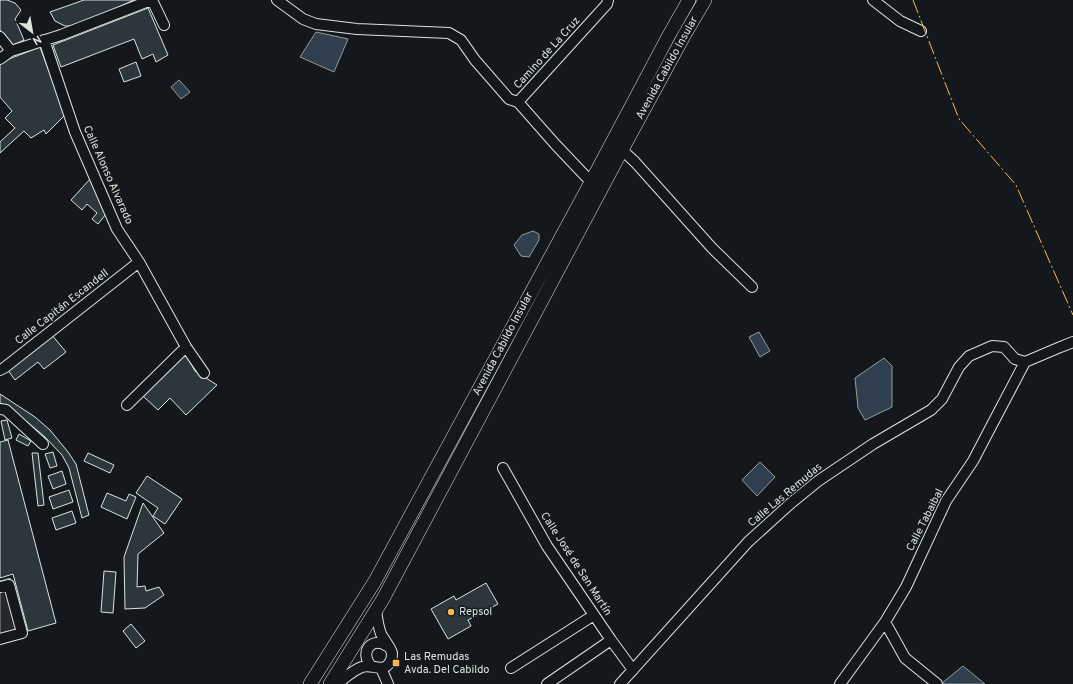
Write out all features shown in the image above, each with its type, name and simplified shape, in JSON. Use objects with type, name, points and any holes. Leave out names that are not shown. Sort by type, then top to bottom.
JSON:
[{"type":"main road","name":"Avenida Cabildo Insular","points":[[310,684],[375,581],[689,0]]},
{"type":"main road","name":"Avenida Cabildo Insular","points":[[330,684],[376,610],[622,150],[705,0]]},
{"type":"street","points":[[0,59],[11,51],[61,35],[152,0],[164,25]]},
{"type":"street","points":[[277,0],[303,19],[316,24],[357,29],[449,33],[461,40],[475,60],[509,99],[518,102],[590,182]]},
{"type":"street","name":"Camino de La Cruz","points":[[518,102],[607,4],[608,0]]},
{"type":"street","points":[[873,0],[900,21],[921,31]]},
{"type":"street","points":[[0,37],[11,51]]},
{"type":"street","name":"Calle Alonso Alvarado","points":[[44,40],[75,132],[117,229],[139,262],[186,347],[204,374]]},
{"type":"street","points":[[622,150],[635,162],[712,248],[752,287]]},
{"type":"street","name":"Calle Capitán Escandell","points":[[2,369],[139,262]]},
{"type":"street","points":[[1025,362],[1073,342]]},
{"type":"street","name":"Calle Las Remudas","points":[[620,684],[748,542],[818,481],[874,444],[931,410],[942,399],[959,367],[969,356],[992,346],[1004,347],[1015,358],[1025,362]]},
{"type":"street","points":[[127,405],[186,347]]},
{"type":"street","name":"Calle Tabaibal","points":[[840,684],[885,622],[906,587],[946,501],[972,461],[1025,362]]},
{"type":"street","points":[[0,409],[6,410],[43,444]]},
{"type":"street","name":"Calle José de San Martín","points":[[503,468],[547,546],[633,670]]},
{"type":"street","points":[[0,587],[9,585],[22,633],[0,639]]},
{"type":"street","points":[[337,684],[356,669],[364,666],[381,668],[390,662],[392,658],[391,651],[381,635],[376,610]]},
{"type":"street","points":[[511,668],[594,615]]},
{"type":"street","points":[[885,622],[905,658],[937,684]]},
{"type":"street","points":[[547,684],[611,640]]},
{"type":"street","points":[[371,666],[366,658],[366,654],[370,646],[379,642],[384,643],[387,646]]},
{"type":"street","points":[[381,668],[388,684]]},
{"type":"shaded area","points":[[10,578],[25,636],[0,643],[0,581]]},
{"type":"water","points":[[316,32],[348,39],[334,72],[300,57]]},
{"type":"water","points":[[179,80],[190,92],[181,99],[171,87]]},
{"type":"water","points":[[533,231],[539,234],[539,240],[529,257],[521,256],[514,245],[522,235]]},
{"type":"water","points":[[759,332],[770,351],[760,357],[749,337]]},
{"type":"water","points":[[884,358],[892,366],[892,407],[865,420],[858,408],[855,378]]},
{"type":"water","points":[[760,462],[775,477],[757,496],[742,480]]},
{"type":"water","points":[[963,666],[985,684],[942,683]]},
{"type":"building","points":[[0,0],[7,0],[15,3],[21,10],[15,19],[24,40],[13,45],[0,30]]},
{"type":"building","points":[[84,0],[134,0],[77,26],[65,26],[55,21],[50,12]]},
{"type":"building","points":[[148,8],[168,55],[156,62],[153,54],[142,59],[134,39],[61,67],[53,45]]},
{"type":"building","points":[[40,47],[65,115],[46,134],[44,130],[31,138],[24,131],[0,153],[0,142],[15,128],[5,118],[12,111],[0,97],[0,65],[4,61]]},
{"type":"building","points":[[136,62],[141,76],[124,82],[119,69]]},
{"type":"building","points":[[90,179],[106,214],[98,224],[92,219],[97,213],[87,204],[82,210],[71,200]]},
{"type":"building","points":[[51,334],[66,352],[44,369],[38,362],[15,380],[7,369]]},
{"type":"building","points":[[185,353],[195,371],[217,385],[186,415],[170,398],[158,410],[142,395]]},
{"type":"building","points":[[0,394],[35,417],[50,430],[68,452],[76,464],[89,515],[82,518],[69,468],[62,455],[44,436],[9,407],[0,403]]},
{"type":"building","points":[[7,420],[12,438],[5,440],[1,421]]},
{"type":"building","points":[[19,434],[31,441],[28,446],[16,440]]},
{"type":"building","points":[[8,440],[56,623],[28,631],[13,574],[0,578],[0,442]]},
{"type":"building","points":[[53,452],[57,466],[50,468],[45,454]]},
{"type":"building","points":[[32,453],[38,453],[44,505],[38,506]]},
{"type":"building","points":[[88,453],[114,465],[110,473],[84,461]]},
{"type":"building","points":[[62,471],[66,484],[53,489],[48,476]]},
{"type":"building","points":[[147,476],[182,499],[165,524],[153,516],[158,508],[136,493]]},
{"type":"building","points":[[69,490],[73,502],[53,509],[49,497]]},
{"type":"building","points":[[107,493],[126,501],[129,494],[136,497],[127,519],[101,507]]},
{"type":"building","points":[[143,503],[164,533],[138,554],[137,587],[145,586],[146,591],[159,587],[164,595],[145,608],[125,609],[124,557]]},
{"type":"building","points":[[72,511],[76,523],[56,530],[52,518]]},
{"type":"building","points":[[104,571],[116,572],[113,613],[101,612]]},
{"type":"building","points":[[486,583],[498,604],[468,620],[471,626],[448,639],[431,609],[454,596],[456,600]]},
{"type":"building","points":[[131,624],[145,641],[136,648],[123,631]]},
{"type":"power","points":[[913,0],[959,119],[1016,185],[1073,315]]},
{"type":"place","name":"Repsol","points":[[451,612]]},
{"type":"place","name":"Las Remudas Avda. Del Cabildo","points":[[396,663]]}]
